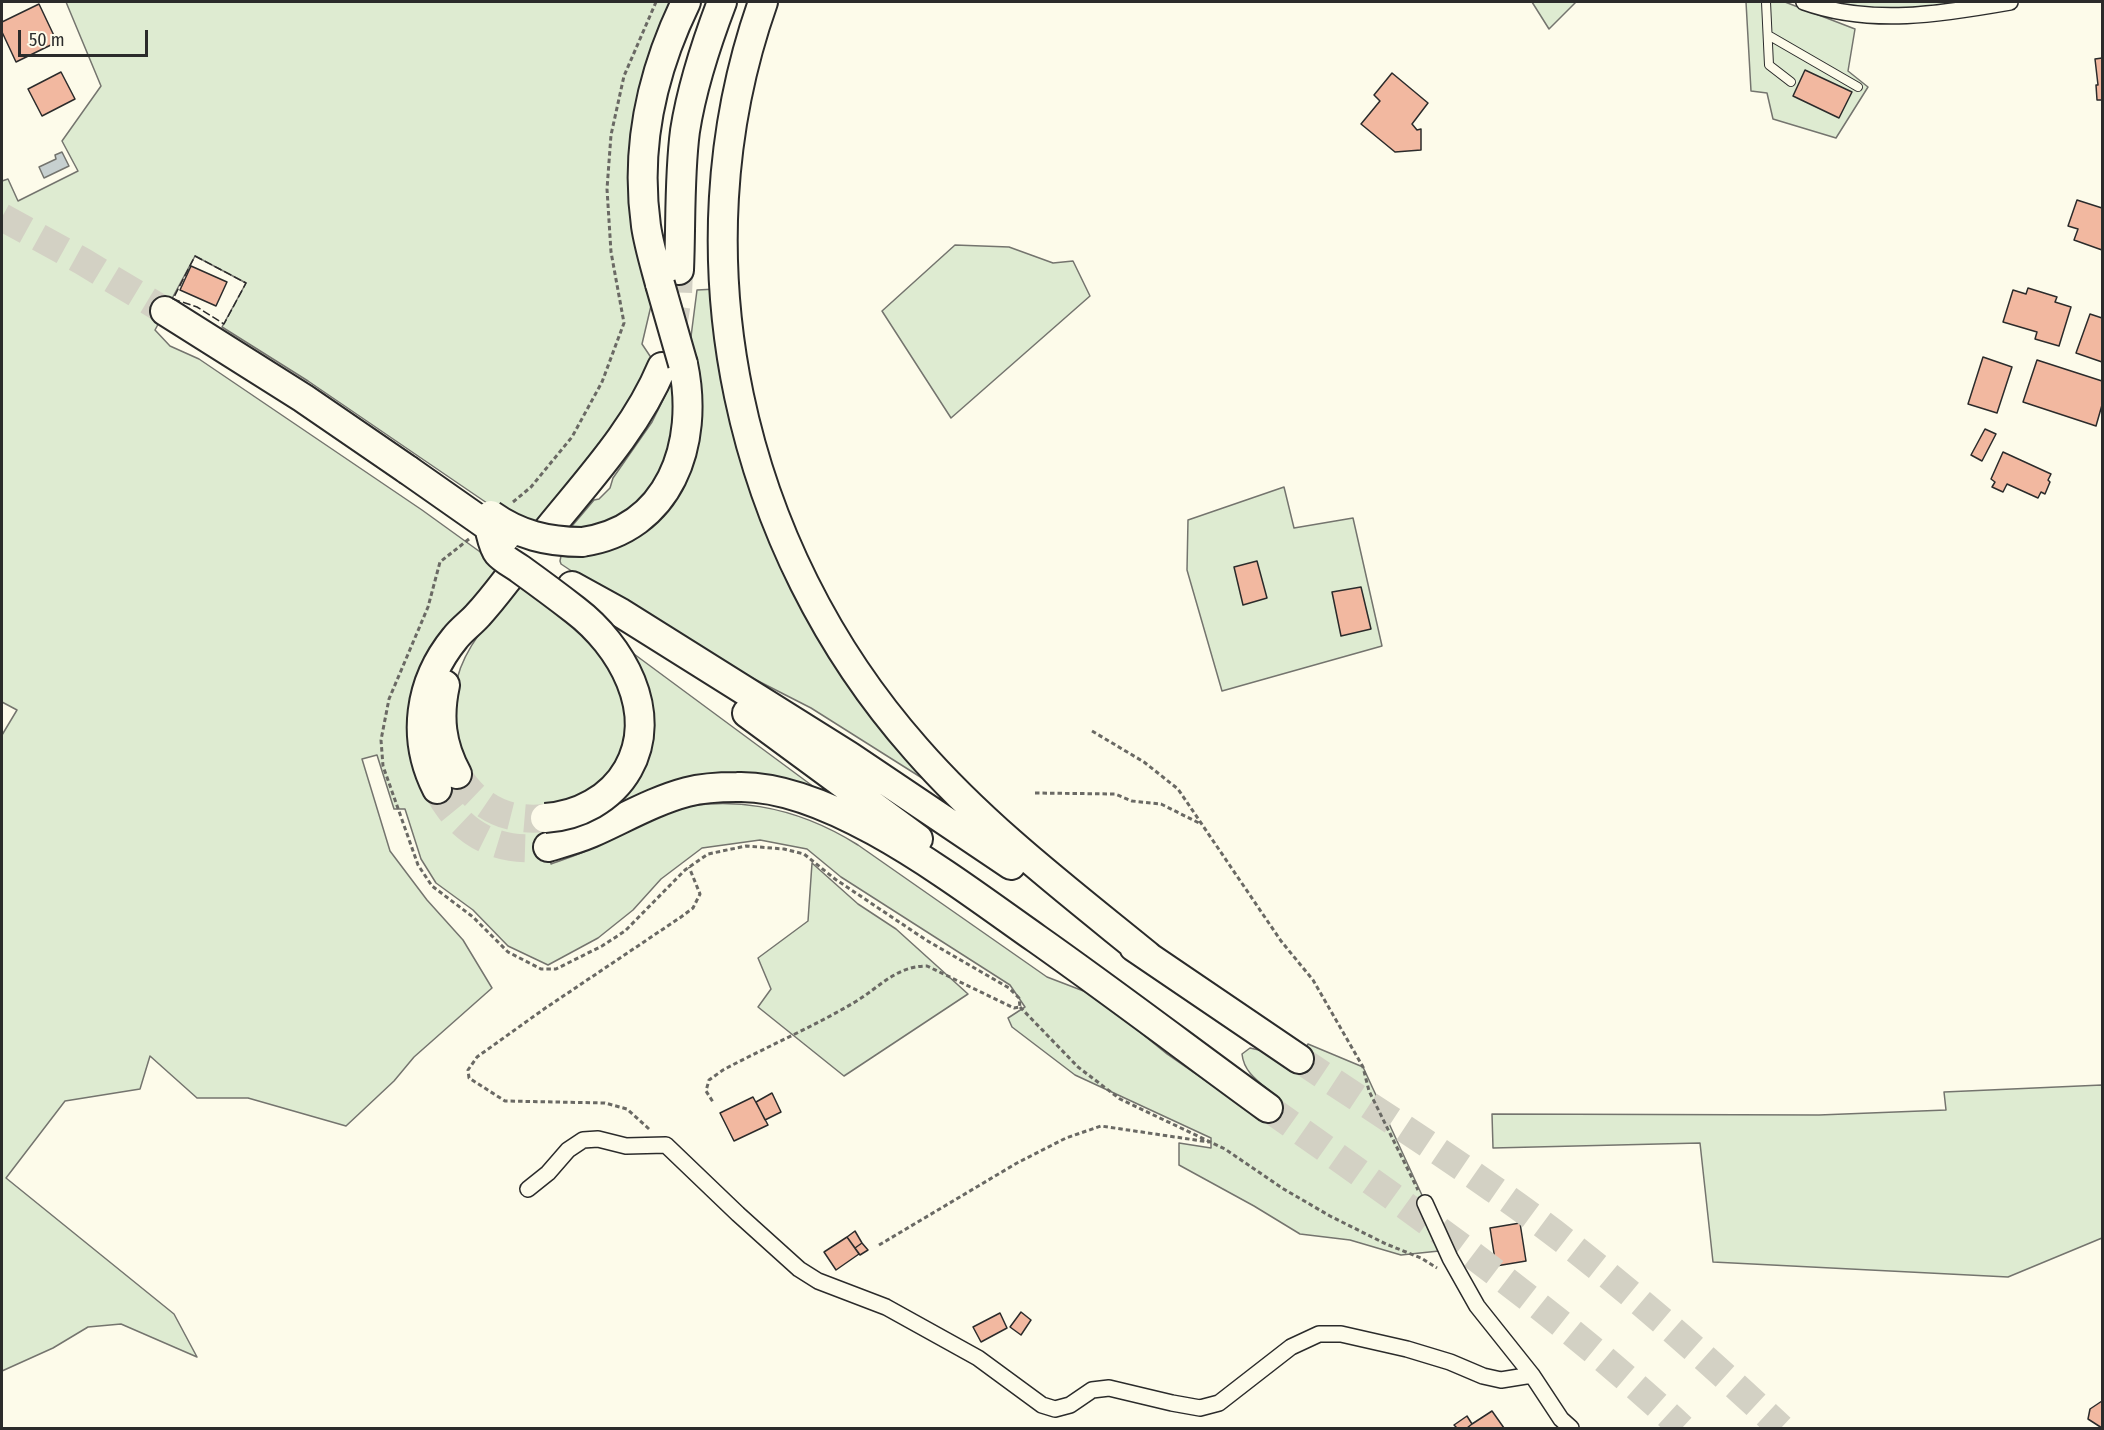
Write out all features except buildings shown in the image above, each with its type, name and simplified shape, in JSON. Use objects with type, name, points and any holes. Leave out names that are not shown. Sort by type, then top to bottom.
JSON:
[{"type":"highway","points":[[670,277],[646,225],[643,184],[644,144],[648,108],[657,73],[686,2]]},
{"type":"highway","points":[[408,470],[432,473],[513,529],[546,540],[582,542],[605,538],[635,523],[650,510],[667,487],[677,467],[686,428],[687,401],[672,365],[670,277],[685,130],[696,80],[717,14],[727,2]]},
{"type":"highway","points":[[763,2],[743,68],[732,124],[725,185],[723,256],[726,311],[736,383],[756,465],[778,528],[807,591],[840,649],[876,701],[914,747],[1003,837],[1149,957]]},
{"type":"highway","points":[[165,311],[346,426],[572,586],[616,621],[856,792],[1073,965]]},
{"type":"highway","points":[[547,531],[631,424],[672,365]]},
{"type":"highway","points":[[489,527],[496,552],[577,612],[622,660],[630,676],[638,706],[639,723],[636,748],[630,765],[618,783],[608,794],[581,810],[564,816],[545,818]]},
{"type":"highway","points":[[447,782],[427,768],[422,745],[421,717],[426,692],[436,668],[455,638],[478,616],[513,572]]},
{"type":"highway","points":[[572,586],[621,613],[849,756],[1299,1059]]},
{"type":"highway","points":[[548,847],[592,832],[651,804],[689,791],[739,787],[781,792],[829,808],[887,838],[942,872],[1268,1108]]},
{"type":"street","points":[[1804,2],[1865,16],[1896,16],[1952,12],[2010,2]]},
{"type":"street","points":[[528,1189],[548,1173],[568,1150],[583,1140],[598,1139],[626,1146],[666,1145],[786,1258],[818,1281],[886,1307],[978,1358],[1042,1405],[1055,1409],[1070,1405],[1092,1390],[1109,1388],[1200,1408],[1219,1403],[1291,1347],[1319,1334],[1341,1335],[1407,1349],[1450,1362],[1483,1376],[1501,1380],[1532,1374]]},
{"type":"street","points":[[1425,1203],[1450,1258],[1477,1306],[1532,1374],[1562,1419],[1571,1428]]},
{"type":"lane","points":[[1766,2],[1769,65],[1791,82]]},
{"type":"lane","points":[[1768,35],[1858,87]]},
{"type":"path","points":[[1092,731],[1144,762],[1178,789],[1281,941],[1313,980],[1363,1067],[1369,1091],[1425,1203]]},
{"type":"path","points":[[1035,793],[1115,794],[1132,801],[1161,804],[1203,825]]},
{"type":"path","points":[[810,858],[835,879],[926,940],[1010,988],[1019,998],[1020,1007],[1078,1067],[1120,1099],[1214,1143],[1282,1188],[1330,1216],[1386,1244],[1421,1258],[1440,1270]]},
{"type":"path","points":[[666,1145],[627,1109],[594,1102],[505,1101],[469,1078],[468,1070],[477,1057],[693,908],[700,894],[689,867]]},
{"type":"path","points":[[713,1102],[706,1091],[709,1080],[723,1070],[854,1002],[898,972],[912,966],[927,966],[1014,1008],[1020,1007]]},
{"type":"path","points":[[879,1245],[1017,1163],[1066,1138],[1101,1126],[1214,1143]]},
{"type":"green space","points":[[66,2],[676,2],[650,66],[654,293],[642,344],[652,359],[613,426],[534,528],[506,516],[308,381],[222,327],[246,283],[195,256],[155,330],[170,346],[199,359],[422,510],[501,567],[448,632],[453,745],[454,695],[457,679],[468,651],[485,626],[525,580],[615,667],[629,728],[614,771],[582,797],[543,806],[551,864],[590,849],[646,817],[682,807],[734,804],[785,812],[810,821],[858,845],[1047,977],[1094,995],[1167,1054],[1229,1097],[1263,1116],[1276,1096],[1254,1078],[1246,1067],[1242,1054],[1250,1048],[1299,1059],[1308,1044],[1363,1067],[1444,1243],[1439,1251],[1401,1255],[1350,1240],[1300,1234],[1179,1165],[1179,1143],[1211,1148],[1211,1138],[1075,1075],[1012,1027],[1008,1018],[1025,1007],[1010,985],[841,877],[807,849],[760,840],[702,848],[661,879],[633,910],[598,938],[548,965],[508,946],[473,910],[436,883],[421,859],[405,809],[394,809],[377,755],[362,759],[390,851],[427,900],[463,940],[492,988],[414,1057],[394,1081],[346,1126],[248,1098],[197,1098],[150,1056],[140,1089],[65,1101],[6,1178],[174,1314],[197,1357],[121,1324],[88,1327],[53,1348],[2,1371],[2,735],[17,710],[2,702],[2,181],[8,179],[18,201],[78,171],[62,141],[101,86]]},
{"type":"green space","points":[[1532,2],[1576,2],[1549,29]]},
{"type":"green space","points":[[1746,2],[1785,2],[1855,29],[1848,71],[1868,87],[1836,138],[1773,119],[1767,93],[1751,91]]},
{"type":"green space","points":[[1804,2],[2010,2],[1896,16]]},
{"type":"green space","points":[[955,245],[1009,247],[1053,263],[1073,261],[1090,296],[951,418],[882,311]]},
{"type":"green space","points":[[716,289],[739,436],[924,777],[922,778],[811,708],[666,634],[561,564],[562,551],[657,517],[689,352],[697,290]]},
{"type":"green space","points":[[672,382],[676,415],[662,476],[626,516],[567,532],[594,500],[599,499],[610,488],[613,478],[652,422]]},
{"type":"green space","points":[[1284,487],[1294,528],[1353,518],[1382,646],[1222,691],[1187,570],[1188,520]]},
{"type":"green space","points":[[634,654],[814,789],[595,817],[623,791]]},
{"type":"green space","points":[[812,863],[858,904],[896,929],[968,994],[844,1076],[758,1007],[771,989],[758,958],[808,921]]},
{"type":"green space","points":[[2102,1085],[2102,1238],[2008,1277],[1713,1262],[1700,1143],[1493,1148],[1492,1114],[1819,1115],[1946,1110],[1944,1092]]},
{"type":"shaded area","points":[[62,152],[69,166],[44,178],[39,167],[56,159],[55,155]]},
{"type":"tunnel","points":[[2,217],[82,261],[165,311]]},
{"type":"tunnel","points":[[672,334],[679,270]]},
{"type":"tunnel","points":[[457,774],[474,795],[494,810],[518,817],[545,818]]},
{"type":"tunnel","points":[[437,789],[457,818],[482,838],[512,847],[548,847]]},
{"type":"tunnel","points":[[1299,1059],[1468,1171],[1568,1244],[1677,1333],[1781,1428]]},
{"type":"tunnel","points":[[1268,1108],[1481,1261],[1583,1342],[1682,1428]]},
{"type":"fence","points":[[195,256],[246,283],[224,324],[197,307],[173,299],[195,256]]}]
